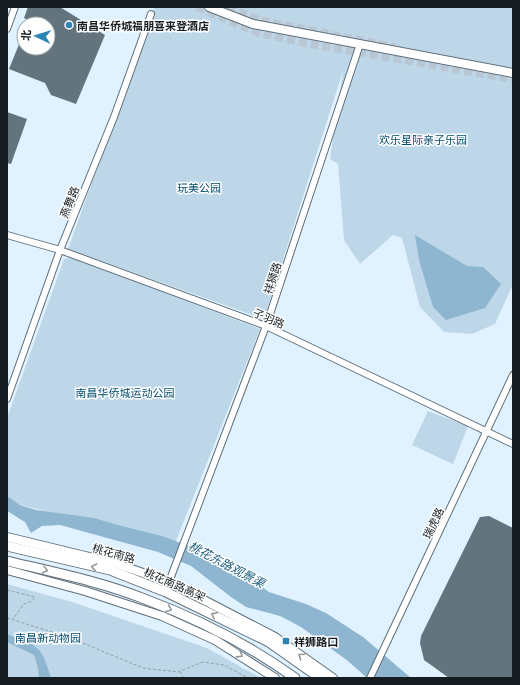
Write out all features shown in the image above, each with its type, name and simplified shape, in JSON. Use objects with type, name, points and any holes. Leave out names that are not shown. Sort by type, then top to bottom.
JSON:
[{"type":"highway","name":"桃花南路高架","points":[[7,546],[110,570],[166,592],[269,642],[320,678]]},
{"type":"highway","points":[[7,561],[78,578],[141,597],[196,620],[251,648],[295,678]]},
{"type":"main road","points":[[209,7],[253,24],[513,74]]},
{"type":"main road","name":"桃花南路","points":[[7,537],[114,563],[169,582],[275,637],[333,678]]},
{"type":"main road","points":[[7,570],[85,591],[162,616],[215,640],[275,678]]},
{"type":"street","points":[[7,29],[15,7]]},
{"type":"street","name":"燕舞路","points":[[7,399],[60,250],[114,117],[151,14]]},
{"type":"street","name":"祥狮路","points":[[169,582],[266,326],[360,44]]},
{"type":"street","name":"子羽路","points":[[7,235],[60,250],[266,326],[513,444]]},
{"type":"street","name":"瑞虎路","points":[[370,678],[513,375]]},
{"type":"path","points":[[7,590],[35,597],[32,601],[24,604],[12,620]]},
{"type":"path","points":[[7,618],[68,637],[142,668],[162,672],[180,671],[203,662],[224,665],[248,678]]},
{"type":"path","points":[[180,671],[184,678]]},
{"type":"green space","points":[[155,7],[513,7],[513,284],[495,324],[472,334],[444,332],[420,307],[402,238],[393,235],[360,264],[344,240],[338,164],[330,159],[343,71],[264,319],[68,249]]},
{"type":"green space","name":"南昌华侨城运动公园","points":[[72,257],[260,329],[174,546],[7,501],[7,418],[64,259]]},
{"type":"green space","points":[[428,411],[468,426],[453,464],[412,445]]},
{"type":"green space","name":"南昌新动物园","points":[[7,584],[72,602],[207,648],[261,678],[7,678]]},
{"type":"water","points":[[415,235],[467,266],[483,267],[501,284],[485,308],[446,320],[433,307],[419,260]]},
{"type":"water","name":"桃花东路观景渠","points":[[7,496],[20,505],[36,510],[94,518],[162,536],[202,551],[233,566],[269,592],[306,604],[326,613],[363,637],[411,678],[367,678],[348,661],[301,627],[280,616],[246,607],[191,566],[158,552],[60,525],[42,526],[31,533],[25,522],[7,511]]},
{"type":"water","points":[[7,634],[37,648],[48,667],[51,678],[39,678],[34,655],[7,642]]},
{"type":"building","points":[[28,7],[60,7],[105,35],[76,104],[51,95],[45,83],[9,69],[16,52],[16,56],[56,56],[56,16],[25,16]]},
{"type":"building","points":[[7,112],[27,119],[11,164],[7,163]]},
{"type":"building","points":[[489,516],[513,528],[513,678],[449,678],[424,660],[420,643],[421,636],[480,517]]},
{"type":"tunnel","points":[[197,7],[259,33],[305,43],[513,79]]},
{"type":"tunnel","points":[[228,7],[259,20],[394,47]]},
{"type":"place","name":"南昌华侨城福朋喜来登酒店","points":[[69,25]]},
{"type":"place","name":"祥狮路口","points":[[286,641]]},
{"type":"park label","name":"欢乐星际亲子乐园","points":[[423,139]]},
{"type":"park label","name":"玩美公园","points":[[199,187]]}]
